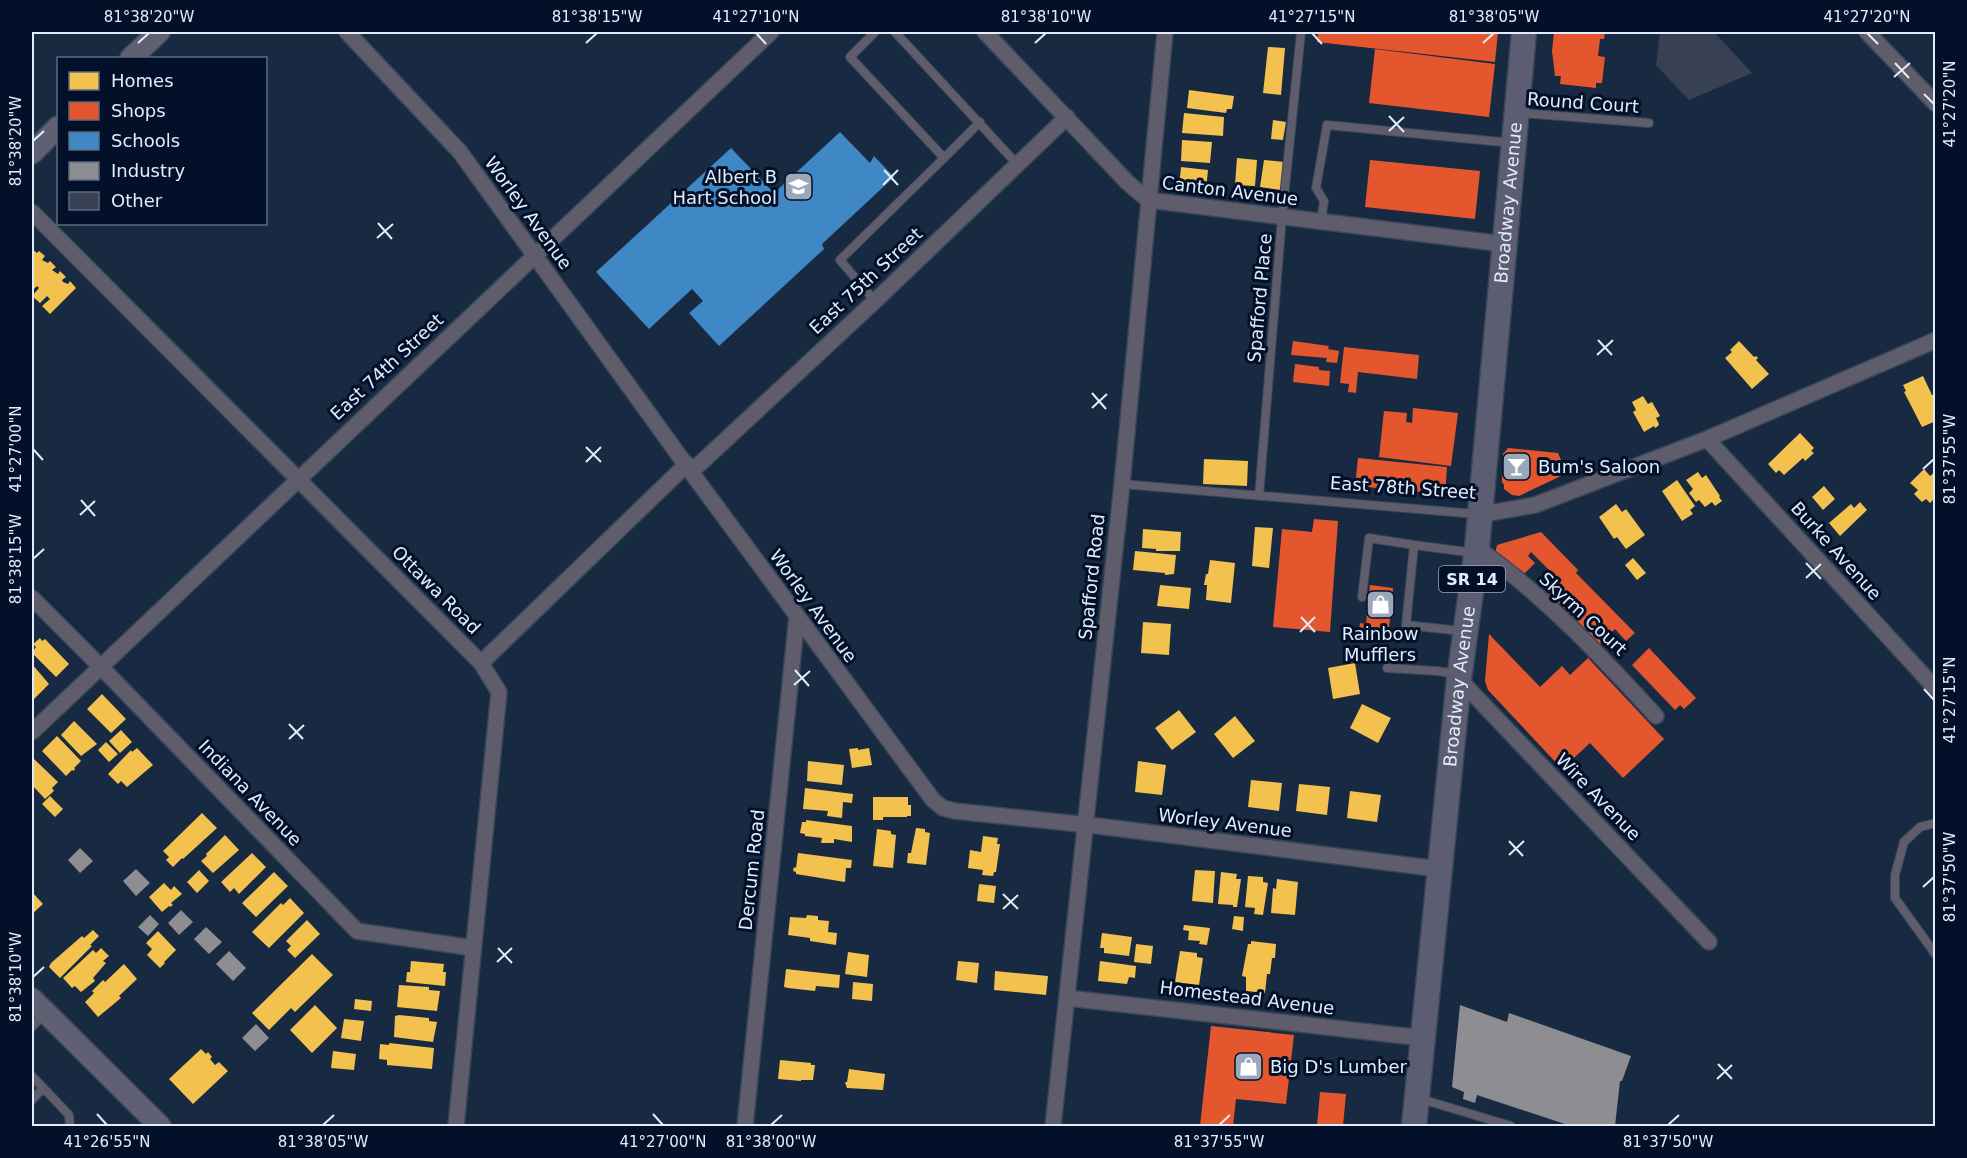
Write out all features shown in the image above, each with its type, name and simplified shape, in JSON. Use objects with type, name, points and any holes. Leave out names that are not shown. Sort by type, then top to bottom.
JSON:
[{"type":"main road","points":[[132,57],[159,32]]},
{"type":"main road","name":"Broadway Avenue","points":[[1414,1126],[1459,677],[1476,551],[1524,32]]},
{"type":"main road","points":[[32,153],[57,128]]},
{"type":"main road","points":[[36,1013],[160,1126]]},
{"type":"street","name":"Worley Avenue","points":[[347,32],[460,152],[796,616],[933,800],[943,808],[955,812],[1085,825],[1439,869]]},
{"type":"street","name":"East 74th Street","points":[[32,732],[771,32]]},
{"type":"street","name":"Canton Avenue","points":[[985,32],[1128,183],[1148,200],[1504,244]]},
{"type":"street","name":"Spafford Road","points":[[1053,1126],[1122,484],[1165,32]]},
{"type":"street","points":[[1867,32],[1935,104]]},
{"type":"street","name":"East 75th Street","points":[[480,663],[689,468],[875,301],[1067,117]]},
{"type":"street","name":"Ottawa Road","points":[[32,212],[480,663],[499,692],[456,1126]]},
{"type":"street","name":"East 78th Street","points":[[1478,514],[1535,505],[1707,438],[1935,340]]},
{"type":"street","name":"Burke Avenue","points":[[1707,438],[1935,689]]},
{"type":"street","name":"Skyrm Court","points":[[1476,551],[1505,568],[1602,656],[1656,716]]},
{"type":"street","name":"Indiana Avenue","points":[[32,598],[357,931],[473,948]]},
{"type":"street","name":"Dercum Road","points":[[745,1126],[796,616]]},
{"type":"street","name":"Wire Avenue","points":[[1459,677],[1709,942]]},
{"type":"street","name":"Homestead Avenue","points":[[1067,998],[1423,1038]]},
{"type":"lane","points":[[875,32],[850,57],[944,158]]},
{"type":"lane","points":[[895,32],[1017,164]]},
{"type":"lane","name":"Spafford Place","points":[[1259,496],[1282,217],[1301,32]]},
{"type":"lane","name":"Round Court","points":[[1516,113],[1649,123]]},
{"type":"lane","points":[[875,301],[840,260],[980,122]]},
{"type":"lane","points":[[1321,222],[1324,201],[1316,188],[1327,126],[1513,143]]},
{"type":"lane","name":"East 78th Street","points":[[1122,484],[1478,514]]},
{"type":"lane","points":[[1362,597],[1369,538],[1476,551]]},
{"type":"lane","points":[[1414,545],[1406,625],[1465,632]]},
{"type":"lane","points":[[1387,668],[1437,671],[1459,677]]},
{"type":"lane","points":[[1935,823],[1920,827],[1904,842],[1895,875],[1895,898],[1935,955]]},
{"type":"lane","points":[[32,1076],[69,1115],[70,1126]]},
{"type":"lane","points":[[32,1100],[44,1088]]},
{"type":"lane","points":[[1417,1098],[1511,1126]]},
{"type":"building: Homes","points":[[1268,47],[1285,48],[1281,95],[1263,93]]},
{"type":"building: Homes","points":[[1189,90],[1234,96],[1232,109],[1227,109],[1226,113],[1187,108]]},
{"type":"building: Homes","points":[[1184,113],[1224,117],[1223,136],[1182,133]]},
{"type":"building: Homes","points":[[1273,120],[1286,122],[1283,140],[1271,139]]},
{"type":"building: Homes","points":[[1182,140],[1212,142],[1210,163],[1181,161]]},
{"type":"building: Homes","points":[[1237,158],[1257,160],[1255,186],[1235,185]]},
{"type":"building: Homes","points":[[1264,160],[1284,162],[1281,190],[1260,187]]},
{"type":"building: Homes","points":[[1181,167],[1208,170],[1206,190],[1179,187]]},
{"type":"building: Homes","points":[[32,249],[45,256],[42,260],[48,263],[50,261],[56,267],[52,270],[58,274],[60,271],[66,277],[62,280],[63,282],[68,284],[70,281],[76,288],[50,314],[42,306],[50,299],[47,296],[40,303],[32,296],[39,288],[37,286],[32,291]]},
{"type":"building: Homes","points":[[1739,341],[1754,357],[1758,358],[1756,360],[1769,374],[1752,389],[1725,358]]},
{"type":"building: Homes","points":[[1923,376],[1932,395],[1936,398],[1936,421],[1922,427],[1904,392],[1906,391],[1903,385]]},
{"type":"building: Homes","points":[[1643,396],[1648,404],[1652,402],[1660,416],[1656,418],[1658,426],[1644,432],[1633,412],[1636,410],[1632,402]]},
{"type":"building: Homes","points":[[1800,433],[1814,448],[1811,451],[1814,453],[1805,461],[1803,458],[1784,475],[1779,470],[1776,473],[1768,464]]},
{"type":"building: Homes","points":[[1204,459],[1248,461],[1247,486],[1203,484]]},
{"type":"building: Homes","points":[[1924,469],[1930,476],[1936,471],[1936,497],[1930,503],[1926,499],[1922,502],[1914,494],[1918,490],[1910,483]]},
{"type":"building: Homes","points":[[1698,472],[1702,478],[1706,475],[1720,496],[1722,501],[1715,506],[1712,502],[1705,507],[1699,500],[1696,502],[1689,493],[1693,489],[1686,480]]},
{"type":"building: Homes","points":[[1677,480],[1695,506],[1690,510],[1693,514],[1682,521],[1662,491]]},
{"type":"building: Homes","points":[[1824,486],[1835,499],[1823,510],[1812,497]]},
{"type":"building: Homes","points":[[1860,502],[1867,510],[1840,536],[1829,523],[1851,504],[1854,508]]},
{"type":"building: Homes","points":[[1616,504],[1622,512],[1626,509],[1645,535],[1626,549],[1617,537],[1614,539],[1599,517]]},
{"type":"building: Homes","points":[[1255,527],[1273,528],[1269,568],[1252,566]]},
{"type":"building: Homes","points":[[1143,529],[1181,532],[1180,551],[1156,551],[1156,549],[1142,548]]},
{"type":"building: Homes","points":[[1135,551],[1176,555],[1174,574],[1165,575],[1165,573],[1133,570]]},
{"type":"building: Homes","points":[[1633,558],[1646,573],[1637,580],[1625,565]]},
{"type":"building: Homes","points":[[1210,560],[1235,563],[1231,603],[1206,600],[1207,585],[1204,585]]},
{"type":"building: Homes","points":[[1160,585],[1191,588],[1189,609],[1157,606]]},
{"type":"building: Homes","points":[[1143,622],[1171,624],[1169,655],[1141,653]]},
{"type":"building: Homes","points":[[40,638],[42,641],[45,639],[69,664],[56,677],[32,653],[36,647],[33,644]]},
{"type":"building: Homes","points":[[1355,663],[1360,694],[1333,699],[1328,668]]},
{"type":"building: Homes","points":[[32,664],[49,684],[34,699],[32,696]]},
{"type":"building: Homes","points":[[102,694],[126,719],[111,733],[87,709]]},
{"type":"building: Homes","points":[[1362,704],[1391,718],[1378,743],[1350,728]]},
{"type":"building: Homes","points":[[1179,710],[1196,732],[1172,750],[1155,728]]},
{"type":"building: Homes","points":[[1235,716],[1255,741],[1233,758],[1214,734]]},
{"type":"building: Homes","points":[[74,721],[97,744],[81,756],[61,735]]},
{"type":"building: Homes","points":[[121,730],[132,742],[120,753],[109,741]]},
{"type":"building: Homes","points":[[57,736],[81,761],[74,771],[72,770],[66,776],[42,751]]},
{"type":"building: Homes","points":[[106,742],[118,754],[109,762],[98,750]]},
{"type":"building: Homes","points":[[137,748],[153,765],[127,787],[121,781],[118,784],[108,774],[131,750],[132,752]]},
{"type":"building: Homes","points":[[858,748],[858,750],[869,748],[872,765],[852,768],[849,749]]},
{"type":"building: Homes","points":[[34,759],[58,782],[52,788],[54,791],[45,799],[32,785]]},
{"type":"building: Homes","points":[[808,761],[844,765],[842,785],[807,781]]},
{"type":"building: Homes","points":[[1138,761],[1166,765],[1162,795],[1135,792]]},
{"type":"building: Homes","points":[[1251,780],[1282,783],[1279,811],[1248,807]]},
{"type":"building: Homes","points":[[1299,784],[1330,787],[1327,815],[1296,811]]},
{"type":"building: Homes","points":[[805,788],[853,794],[852,803],[843,802],[842,818],[827,816],[828,811],[803,809]]},
{"type":"building: Homes","points":[[1350,791],[1381,795],[1377,822],[1347,818]]},
{"type":"building: Homes","points":[[50,796],[63,809],[55,817],[42,804]]},
{"type":"building: Homes","points":[[873,797],[908,797],[911,816],[883,817],[883,820],[873,820]]},
{"type":"building: Homes","points":[[202,813],[217,828],[173,867],[166,860],[169,857],[163,851]]},
{"type":"building: Homes","points":[[806,820],[852,826],[852,842],[834,839],[834,843],[821,843],[822,838],[805,836],[800,833],[802,822]]},
{"type":"building: Homes","points":[[916,828],[925,829],[925,832],[930,833],[926,865],[907,863]]},
{"type":"building: Homes","points":[[877,829],[891,831],[891,834],[896,835],[893,868],[873,866]]},
{"type":"building: Homes","points":[[225,835],[239,850],[213,873],[201,861]]},
{"type":"building: Homes","points":[[983,836],[998,838],[997,844],[1000,844],[996,872],[993,876],[982,875],[983,870],[968,868],[970,850],[981,852]]},
{"type":"building: Homes","points":[[252,853],[266,867],[239,894],[234,888],[230,892],[221,882]]},
{"type":"building: Homes","points":[[798,853],[852,860],[851,868],[846,868],[845,882],[796,874],[793,871],[794,867],[796,868]]},
{"type":"building: Homes","points":[[199,870],[209,881],[197,893],[187,882]]},
{"type":"building: Homes","points":[[1195,870],[1215,871],[1213,903],[1192,901]]},
{"type":"building: Homes","points":[[274,872],[288,886],[256,917],[242,903]]},
{"type":"building: Homes","points":[[1221,872],[1237,874],[1236,879],[1241,879],[1237,907],[1218,904]]},
{"type":"building: Homes","points":[[1248,876],[1263,877],[1263,882],[1268,883],[1263,915],[1254,914],[1255,908],[1245,907]]},
{"type":"building: Homes","points":[[1277,879],[1298,882],[1295,915],[1271,913],[1273,888],[1276,889]]},
{"type":"building: Homes","points":[[164,883],[171,890],[174,886],[182,894],[171,903],[173,905],[162,912],[149,897]]},
{"type":"building: Homes","points":[[979,884],[996,886],[994,903],[977,901]]},
{"type":"building: Homes","points":[[32,892],[43,904],[32,914]]},
{"type":"building: Homes","points":[[290,898],[304,913],[269,948],[252,932],[281,903],[283,905]]},
{"type":"building: Homes","points":[[807,915],[818,916],[818,920],[829,921],[828,932],[837,933],[836,945],[788,935],[790,917],[806,918]]},
{"type":"building: Homes","points":[[1234,916],[1244,917],[1243,931],[1232,929]]},
{"type":"building: Homes","points":[[307,920],[320,934],[295,958],[287,950],[291,946],[286,941]]},
{"type":"building: Homes","points":[[1184,925],[1210,928],[1207,945],[1199,944],[1200,941],[1188,940],[1189,931],[1183,930]]},
{"type":"building: Homes","points":[[93,930],[99,936],[60,978],[49,967],[51,963],[82,936],[84,938]]},
{"type":"building: Homes","points":[[158,931],[176,950],[160,968],[147,955],[152,949],[146,943]]},
{"type":"building: Homes","points":[[1102,933],[1132,937],[1129,956],[1104,953],[1104,948],[1100,948]]},
{"type":"building: Homes","points":[[1251,941],[1276,944],[1275,958],[1272,958],[1270,974],[1267,974],[1265,993],[1246,991],[1246,977],[1242,976],[1248,944],[1251,944]]},
{"type":"building: Homes","points":[[1136,944],[1153,946],[1151,964],[1134,962]]},
{"type":"building: Homes","points":[[101,948],[109,956],[103,961],[106,963],[93,978],[95,981],[81,992],[75,986],[72,988],[63,978],[93,950],[96,953]]},
{"type":"building: Homes","points":[[1180,951],[1197,953],[1197,957],[1203,958],[1199,985],[1175,982]]},
{"type":"building: Homes","points":[[848,952],[869,955],[867,977],[845,974]]},
{"type":"building: Homes","points":[[312,954],[333,975],[295,1012],[291,1008],[269,1030],[252,1013]]},
{"type":"building: Homes","points":[[411,961],[444,964],[445,986],[406,982]]},
{"type":"building: Homes","points":[[958,961],[979,963],[977,983],[956,980]]},
{"type":"building: Homes","points":[[1100,961],[1136,966],[1135,978],[1129,977],[1127,984],[1098,981]]},
{"type":"building: Homes","points":[[124,964],[137,979],[119,996],[121,998],[98,1017],[85,1002],[103,980],[105,982]]},
{"type":"building: Homes","points":[[786,969],[840,975],[839,988],[816,986],[815,991],[784,987]]},
{"type":"building: Homes","points":[[995,971],[1048,976],[1046,995],[994,990]]},
{"type":"building: Homes","points":[[853,982],[873,984],[872,1001],[852,999]]},
{"type":"building: Homes","points":[[399,985],[429,987],[429,990],[440,991],[437,1011],[397,1007]]},
{"type":"building: Homes","points":[[355,999],[372,1001],[371,1011],[354,1009]]},
{"type":"building: Homes","points":[[315,1005],[337,1028],[312,1053],[290,1030]]},
{"type":"building: Homes","points":[[395,1016],[429,1018],[429,1021],[437,1022],[433,1042],[394,1037]]},
{"type":"building: Homes","points":[[344,1019],[364,1021],[361,1041],[341,1038]]},
{"type":"building: Homes","points":[[389,1043],[434,1048],[432,1069],[387,1065],[387,1060],[379,1059],[380,1044],[389,1045]]},
{"type":"building: Homes","points":[[201,1049],[206,1054],[208,1052],[215,1065],[219,1062],[228,1071],[193,1104],[169,1079]]},
{"type":"building: Homes","points":[[333,1051],[356,1054],[354,1070],[331,1068]]},
{"type":"building: Homes","points":[[780,1060],[815,1065],[813,1080],[778,1079]]},
{"type":"building: Homes","points":[[849,1069],[885,1074],[883,1090],[847,1088],[845,1082],[847,1082]]},
{"type":"building: Shops","points":[[1318,32],[1498,32],[1495,62],[1317,42]]},
{"type":"building: Shops","points":[[1554,32],[1605,32],[1604,39],[1600,39],[1598,56],[1605,57],[1602,83],[1596,83],[1596,88],[1560,84],[1561,76],[1555,76],[1552,51]]},
{"type":"building: Shops","points":[[1375,49],[1495,64],[1489,117],[1369,103]]},
{"type":"building: Shops","points":[[1370,160],[1480,171],[1475,219],[1365,207]]},
{"type":"building: Shops","points":[[1293,341],[1329,346],[1328,349],[1339,351],[1337,363],[1326,362],[1327,358],[1291,355]]},
{"type":"building: Shops","points":[[1344,347],[1419,355],[1417,379],[1358,372],[1356,393],[1348,392],[1349,384],[1340,383]]},
{"type":"building: Shops","points":[[1295,364],[1330,371],[1329,386],[1293,382]]},
{"type":"building: Shops","points":[[1413,408],[1458,413],[1451,466],[1379,457],[1384,411],[1407,413],[1406,422],[1412,423]]},
{"type":"building: Shops","points":[[1508,448],[1558,453],[1564,467],[1560,468],[1563,475],[1519,496],[1512,495],[1504,489],[1502,482],[1506,462],[1503,454]]},
{"type":"building: Shops","points":[[1358,458],[1447,467],[1445,494],[1355,486]]},
{"type":"building: Shops","points":[[1314,519],[1338,521],[1330,632],[1273,627],[1282,529],[1312,532]]},
{"type":"building: Shops","points":[[1541,532],[1578,570],[1576,573],[1635,633],[1626,641],[1615,629],[1596,648],[1542,593],[1557,578],[1531,552],[1528,556],[1535,563],[1519,579],[1495,554],[1497,545]]},
{"type":"building: Shops","name":"Rainbow Mufflers","points":[[1370,585],[1393,588],[1388,638],[1364,636],[1365,631],[1359,630],[1360,623],[1366,624]]},
{"type":"building: Shops","points":[[1489,634],[1540,687],[1562,666],[1570,675],[1588,658],[1664,739],[1623,778],[1590,743],[1562,769],[1488,690],[1485,681]]},
{"type":"building: Shops","points":[[1649,648],[1696,698],[1684,709],[1680,705],[1675,710],[1632,665]]},
{"type":"building: Shops","name":"Big D's Lumber","points":[[1211,1026],[1294,1035],[1286,1104],[1236,1099],[1233,1126],[1200,1126]]},
{"type":"building: Shops","points":[[1320,1092],[1346,1094],[1343,1126],[1317,1126]]},
{"type":"building: Schools","points":[[840,132],[870,163],[874,156],[894,177],[822,244],[824,249],[719,346],[689,313],[703,301],[692,289],[649,329],[596,272],[731,148],[774,193]]},
{"type":"building: Industry","points":[[80,848],[93,861],[80,873],[68,860]]},
{"type":"building: Industry","points":[[136,869],[150,883],[136,896],[123,881]]},
{"type":"building: Industry","points":[[181,910],[193,922],[179,935],[168,923]]},
{"type":"building: Industry","points":[[150,915],[159,924],[148,936],[138,927]]},
{"type":"building: Industry","points":[[206,927],[222,942],[209,954],[194,939]]},
{"type":"building: Industry","points":[[229,951],[246,968],[233,981],[216,964]]},
{"type":"building: Industry","points":[[1460,1005],[1507,1022],[1509,1013],[1631,1056],[1622,1081],[1620,1081],[1615,1126],[1571,1126],[1477,1095],[1475,1103],[1463,1099],[1464,1092],[1452,1087]]},
{"type":"building: Industry","points":[[256,1024],[269,1038],[255,1051],[242,1038]]},
{"type":"building: Other","points":[[1660,32],[1714,32],[1752,73],[1689,100],[1656,65]]},
{"type":"place","name":"Albert B Hart School","points":[[798,187]]},
{"type":"place","name":"Bum's Saloon","points":[[1517,467]]},
{"type":"place","name":"Rainbow Mufflers","points":[[1380,605]]},
{"type":"place","name":"Big D's Lumber","points":[[1249,1067]]}]
